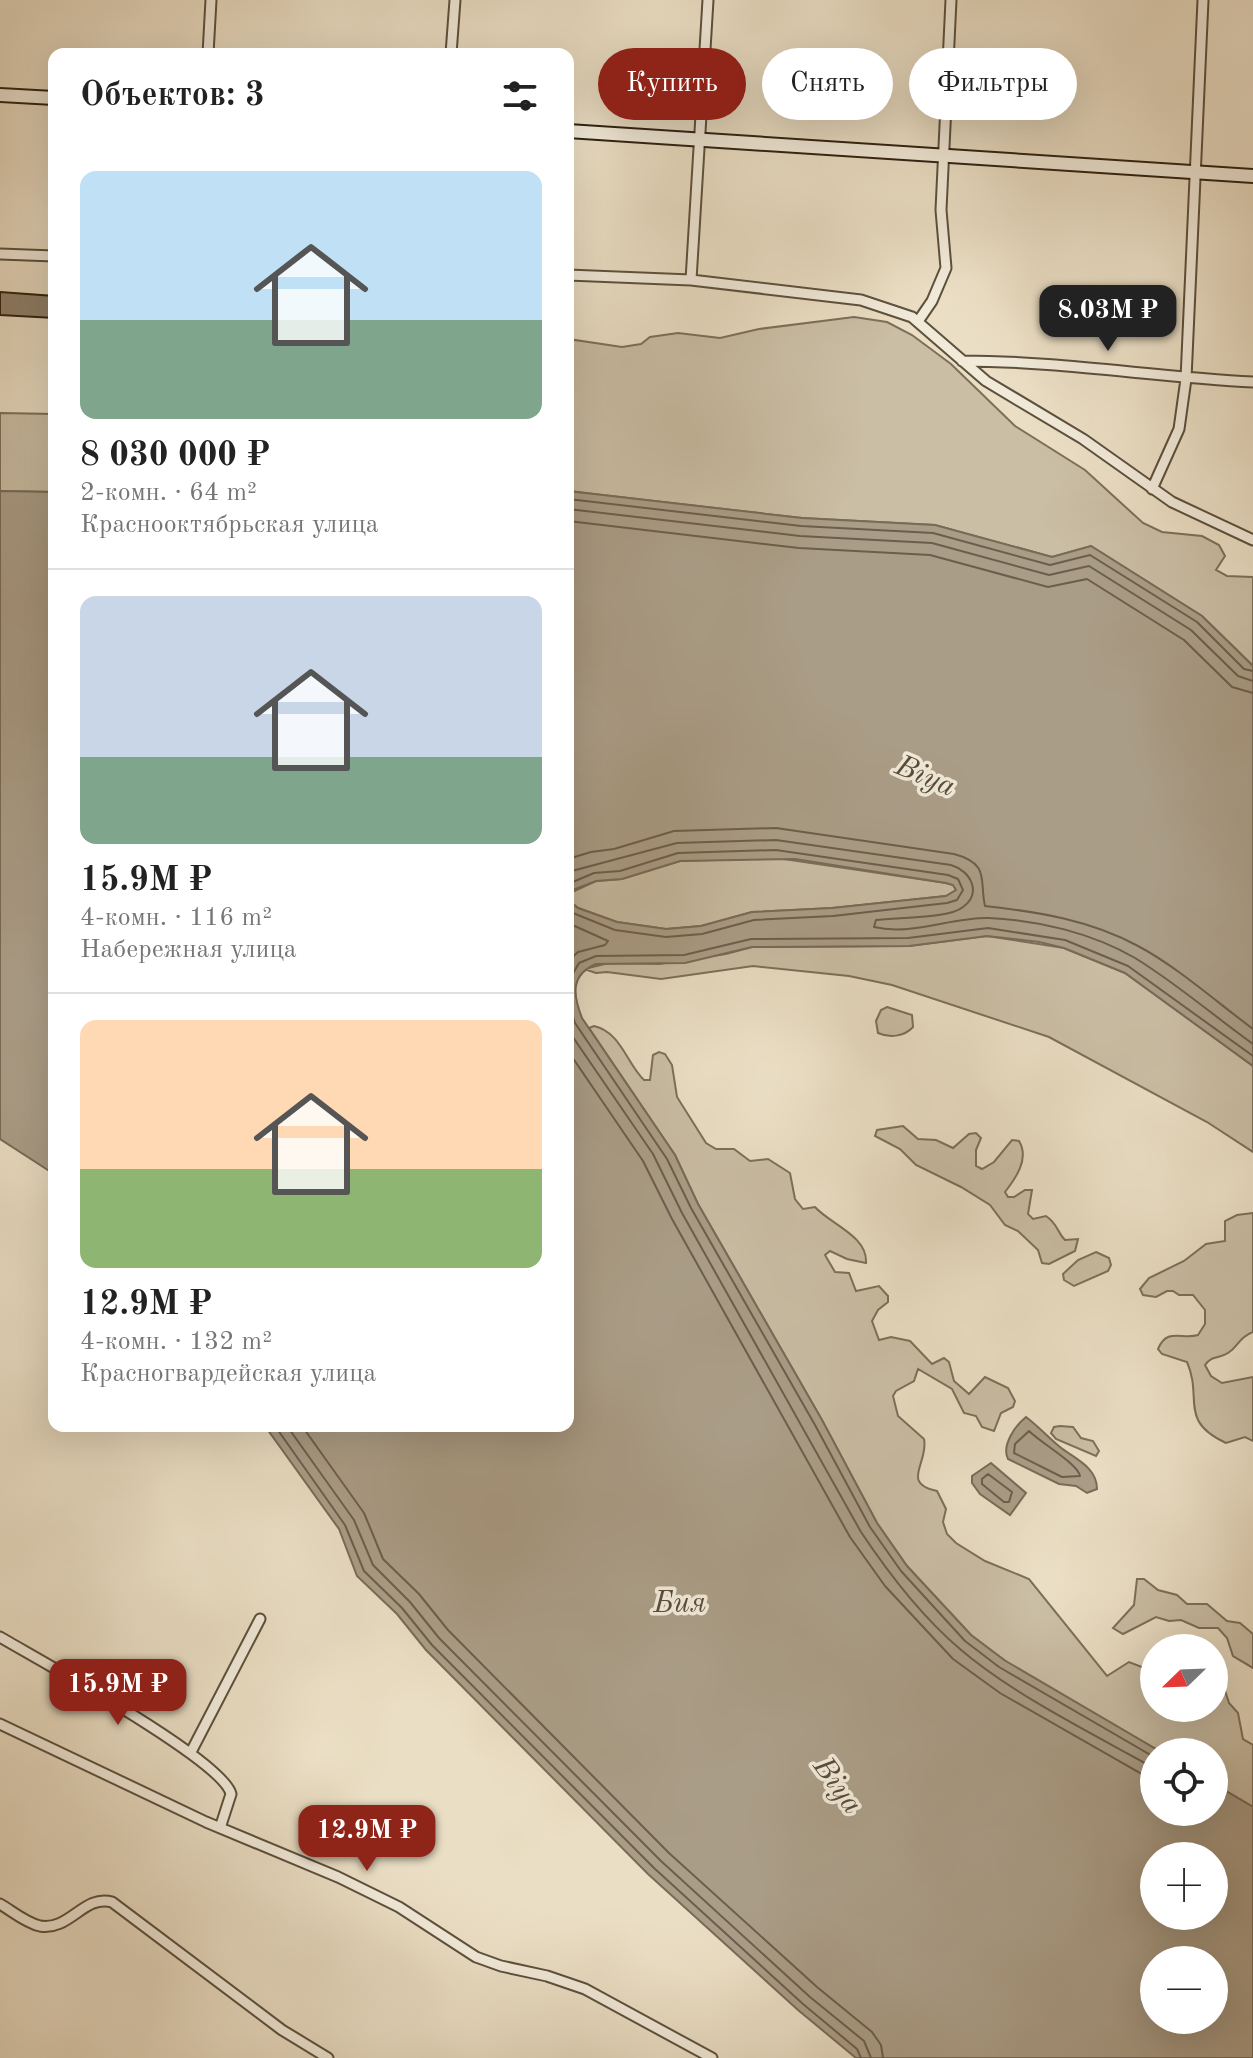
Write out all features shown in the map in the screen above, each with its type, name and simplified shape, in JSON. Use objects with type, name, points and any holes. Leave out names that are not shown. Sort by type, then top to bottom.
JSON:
[{"type":"main road","points":[[0,95],[48,98]]},
{"type":"main road","points":[[574,131],[1253,176]]},
{"type":"street","points":[[208,48],[211,0]]},
{"type":"street","points":[[451,48],[455,0]]},
{"type":"street","points":[[691,280],[708,0]]},
{"type":"street","points":[[919,320],[932,301],[946,268],[941,210],[951,0]]},
{"type":"street","points":[[1152,489],[1179,429],[1186,379],[1203,0]]},
{"type":"street","points":[[0,254],[48,256]]},
{"type":"street","points":[[574,275],[691,280],[861,300],[919,320],[986,381],[1083,439],[1172,502],[1253,540]]},
{"type":"street","points":[[961,361],[1030,361],[1186,379],[1253,382]]},
{"type":"street","points":[[191,1752],[260,1619]]},
{"type":"street","points":[[0,1637],[191,1752],[223,1779],[230,1790],[231,1799],[220,1828]]},
{"type":"street","points":[[0,1724],[220,1828],[386,1901],[476,1957],[585,1989],[712,2058]]},
{"type":"street","points":[[0,1904],[30,1922],[45,1926],[61,1924],[92,1903],[112,1902],[270,2022],[328,2058]]},
{"type":"shaded area","points":[[854,317],[887,322],[912,335],[951,364],[1015,426],[1085,470],[1143,523],[1162,532],[1202,536],[1219,545],[1225,556],[1216,570],[1227,576],[1253,577],[1253,666],[1202,616],[1091,546],[1052,557],[935,525],[802,518],[574,492],[574,340],[622,347],[641,344],[650,337],[678,333],[720,338],[759,329]]},
{"type":"shaded area","points":[[0,413],[48,414],[48,492],[0,491]]},
{"type":"shaded area","points":[[777,858],[946,883],[956,890],[946,896],[832,908],[752,912],[701,926],[666,929],[617,922],[574,905],[574,891],[596,881],[622,879],[680,861]]},
{"type":"shaded area","points":[[987,936],[1064,948],[1125,973],[1253,1066],[1253,1152],[1207,1122],[1049,1037],[892,985],[849,976],[753,966],[661,979],[596,973],[584,969],[609,963],[659,964],[752,947],[909,946]]},
{"type":"shaded area","points":[[887,1007],[912,1015],[913,1027],[896,1036],[878,1033],[876,1021],[881,1010]]},
{"type":"shaded area","points":[[594,1026],[611,1035],[644,1080],[650,1080],[653,1055],[659,1052],[665,1054],[672,1065],[677,1097],[706,1143],[716,1149],[734,1149],[750,1161],[768,1159],[790,1173],[795,1199],[803,1209],[815,1207],[855,1238],[865,1254],[866,1263],[830,1251],[825,1255],[835,1272],[849,1273],[856,1291],[879,1286],[888,1296],[888,1302],[878,1310],[872,1321],[879,1340],[891,1337],[910,1341],[932,1364],[944,1358],[949,1362],[954,1381],[969,1394],[985,1377],[1008,1388],[1015,1401],[1013,1407],[1001,1413],[994,1431],[982,1427],[976,1416],[964,1413],[952,1389],[918,1369],[914,1381],[893,1396],[898,1416],[924,1439],[918,1477],[920,1483],[937,1491],[946,1509],[943,1522],[947,1534],[985,1561],[1029,1579],[1107,1676],[1129,1662],[1140,1666],[1140,1722],[1228,1722],[1228,1700],[1238,1713],[1243,1739],[1253,1745],[1253,1807],[1228,1792],[1228,1738],[1140,1740],[1015,1668],[971,1635],[907,1566],[877,1523],[822,1420],[698,1204],[675,1155],[589,1028]]},
{"type":"shaded area","points":[[903,1126],[918,1139],[936,1140],[953,1148],[969,1134],[976,1133],[981,1138],[976,1150],[976,1166],[982,1169],[994,1162],[1012,1140],[1019,1141],[1022,1162],[1005,1192],[1008,1197],[1014,1197],[1025,1190],[1032,1190],[1028,1214],[1033,1219],[1046,1216],[1065,1240],[1078,1239],[1075,1251],[1049,1264],[1042,1263],[1038,1250],[1018,1231],[1005,1225],[990,1205],[916,1165],[900,1149],[875,1136],[877,1130]]},
{"type":"shaded area","points":[[1253,1213],[1253,1332],[1228,1353],[1205,1365],[1211,1376],[1222,1383],[1253,1377],[1253,1441],[1245,1437],[1226,1443],[1211,1435],[1197,1417],[1187,1362],[1162,1354],[1158,1349],[1170,1336],[1198,1335],[1205,1324],[1205,1310],[1193,1295],[1167,1291],[1156,1297],[1143,1295],[1140,1289],[1149,1278],[1184,1261],[1206,1244],[1225,1241],[1225,1221],[1237,1215]]},
{"type":"shaded area","points":[[1096,1252],[1109,1258],[1111,1265],[1108,1271],[1074,1286],[1064,1280],[1063,1274],[1078,1260]]},
{"type":"shaded area","points":[[1054,1427],[1073,1427],[1081,1438],[1093,1441],[1099,1451],[1096,1456],[1056,1439],[1051,1433]]},
{"type":"shaded area","points":[[1137,1579],[1144,1579],[1158,1590],[1177,1595],[1187,1604],[1207,1604],[1227,1621],[1240,1623],[1253,1634],[1253,1668],[1233,1656],[1228,1634],[1218,1628],[1199,1628],[1181,1620],[1169,1621],[1156,1617],[1123,1634],[1113,1628],[1134,1605]]},
{"type":"water","points":[[0,491],[48,492],[48,1170],[0,1139]]},
{"type":"water","name":"Бия","points":[[574,492],[802,518],[935,525],[1052,557],[1091,546],[1202,616],[1253,666],[1253,1066],[1125,973],[1064,948],[987,936],[909,946],[752,947],[685,963],[596,964],[578,980],[576,994],[582,1018],[675,1155],[698,1204],[822,1420],[877,1523],[907,1566],[971,1635],[1004,1660],[1140,1740],[1140,1826],[1228,1826],[1228,1792],[1253,1807],[1253,2058],[856,2058],[798,2010],[648,1874],[426,1650],[397,1614],[357,1576],[339,1529],[269,1432],[574,1432],[574,905],[617,922],[666,929],[701,926],[752,912],[832,908],[946,896],[956,890],[946,883],[795,859],[680,861],[622,879],[596,881],[574,890]]},
{"type":"water","points":[[1026,1417],[1089,1469],[1097,1489],[1087,1493],[1076,1486],[1059,1484],[1008,1459],[1008,1442]]},
{"type":"water","points":[[991,1463],[1026,1493],[1010,1515],[980,1494],[972,1483],[972,1476]]},
{"type":"building","points":[[0,292],[48,296],[48,318],[0,315]]},
{"type":"water label","name":"Biya","points":[[925,777]]},
{"type":"water label","name":"Biya","points":[[837,1786]]}]
